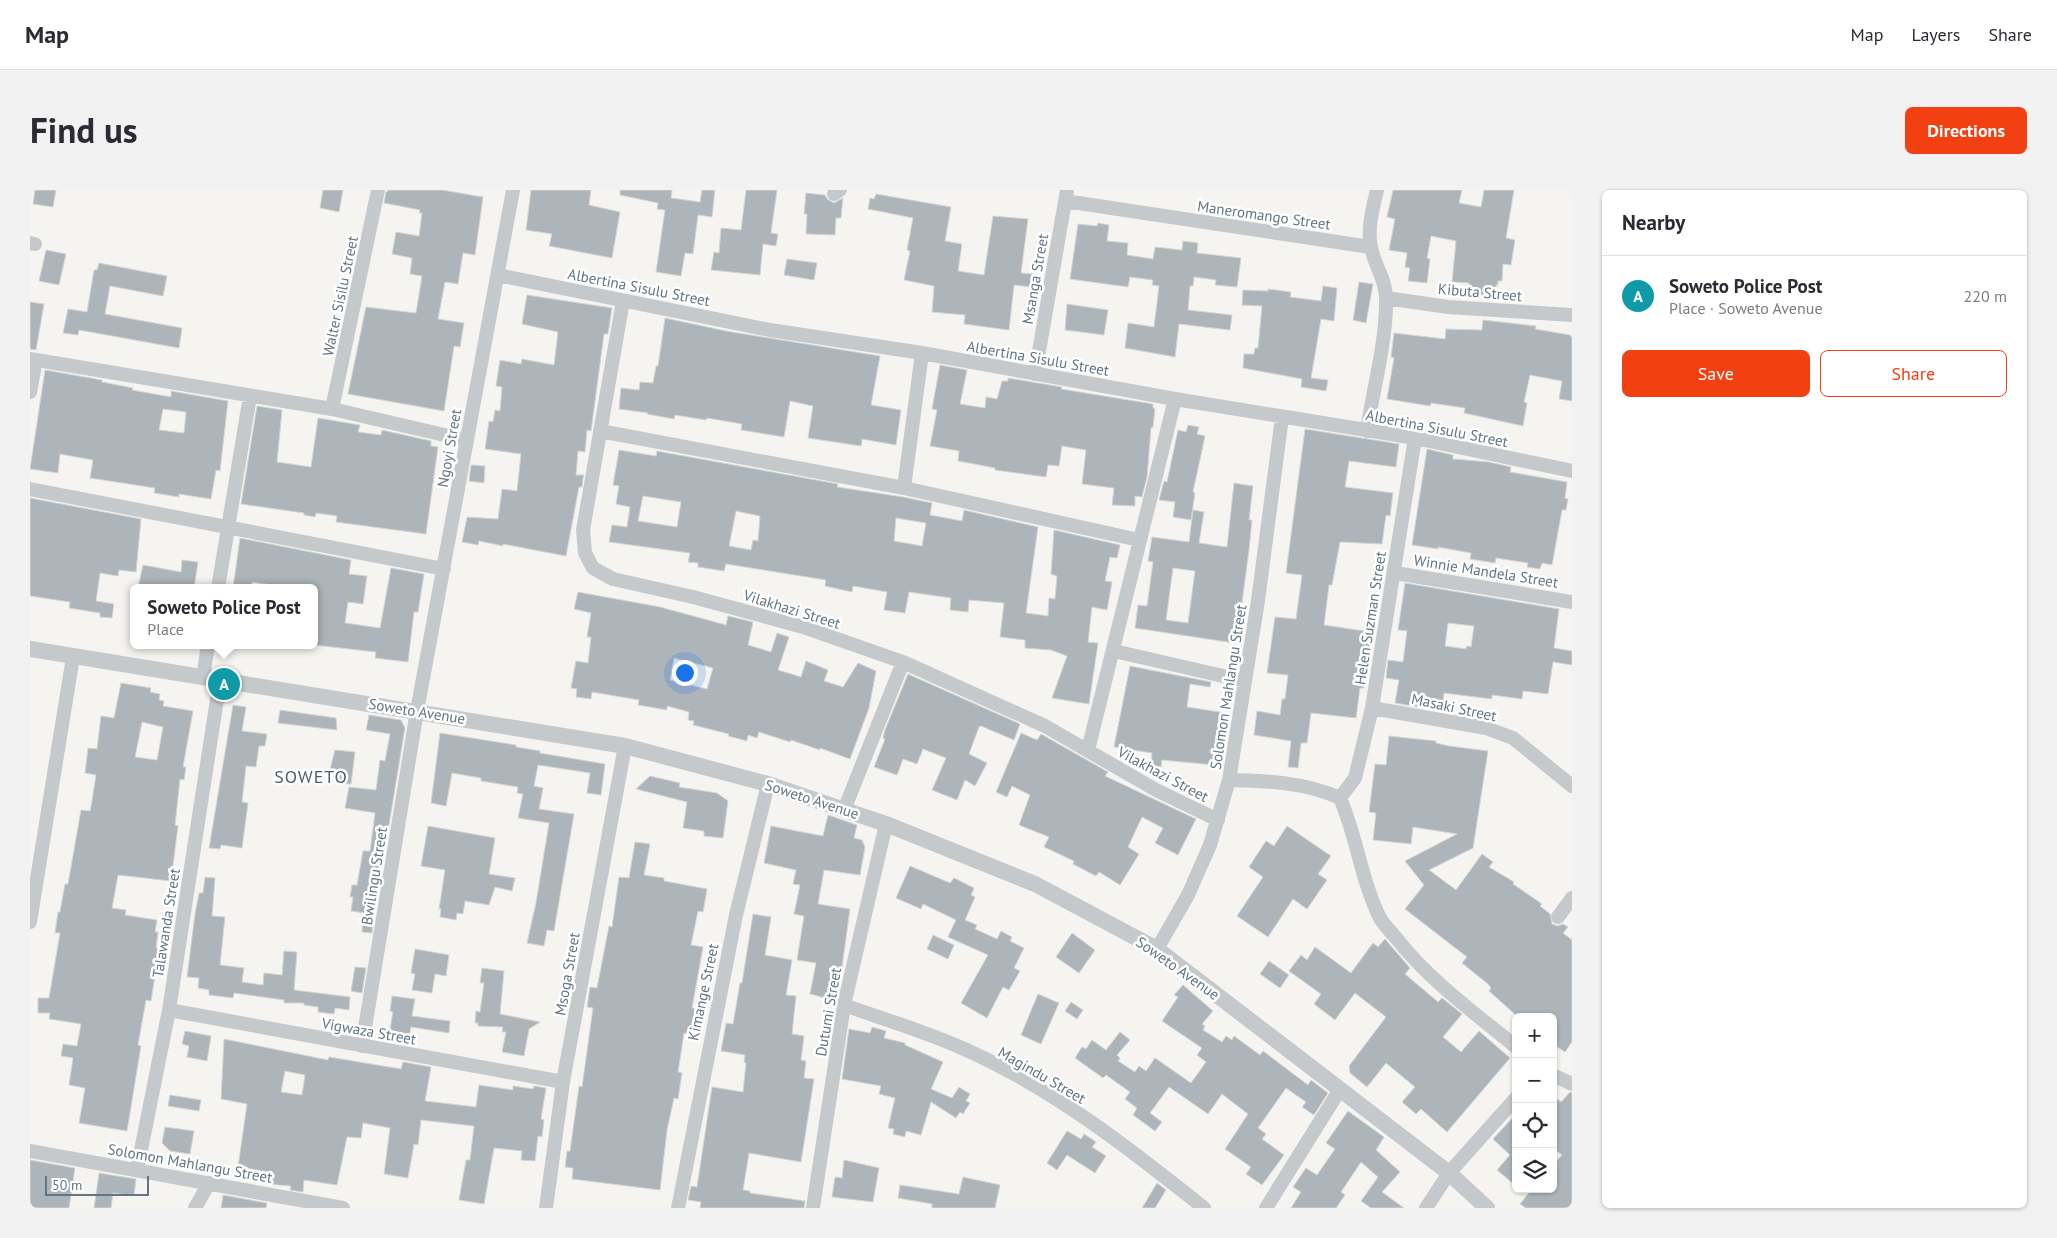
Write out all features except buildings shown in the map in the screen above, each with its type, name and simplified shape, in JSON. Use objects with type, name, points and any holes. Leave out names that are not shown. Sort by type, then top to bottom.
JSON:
[{"type":"street","name":"Walter Sisilu Street","points":[[332,409],[378,190]]},
{"type":"street","name":"Ngoyi Street","points":[[417,711],[513,190]]},
{"type":"street","points":[[1366,431],[1383,331],[1386,298],[1383,280],[1370,247],[1376,190]]},
{"type":"street","name":"Maneromango Street","points":[[1066,195],[1370,247]]},
{"type":"street","name":"Msanga Street","points":[[1035,374],[1066,195]]},
{"type":"street","name":"Albertina Sisulu Street","points":[[498,275],[770,330],[1415,438],[1570,474]]},
{"type":"street","name":"Kibuta Street","points":[[1386,298],[1448,307],[1572,315]]},
{"type":"street","name":"Vilakhazi Street","points":[[623,301],[583,530],[585,553],[593,568],[613,579],[693,597],[803,627],[903,662],[1019,714],[1088,750],[1156,790],[1218,820]]},
{"type":"street","points":[[904,488],[922,354]]},
{"type":"street","points":[[30,392],[33,360],[332,409],[466,440]]},
{"type":"street","points":[[219,584],[250,396]]},
{"type":"street","points":[[1088,750],[1175,399]]},
{"type":"street","name":"Solomon Mahlangu Street","points":[[1157,949],[1188,895],[1210,845],[1229,780],[1258,601],[1282,417]]},
{"type":"street","points":[[600,431],[904,488],[1139,540]]},
{"type":"street","name":"Helen Suzman Street","points":[[1340,798],[1355,778],[1372,708],[1415,438]]},
{"type":"street","points":[[30,489],[444,569]]},
{"type":"street","name":"Winnie Mandela Street","points":[[1395,573],[1572,602]]},
{"type":"street","name":"Soweto Avenue","points":[[30,649],[625,746],[768,784],[886,824],[1035,884],[1157,949],[1449,1173],[1487,1208]]},
{"type":"street","points":[[203,676],[207,649]]},
{"type":"street","points":[[1114,651],[1245,681]]},
{"type":"street","points":[[30,922],[32,893],[73,657]]},
{"type":"street","points":[[844,810],[903,662]]},
{"type":"street","name":"Talawanda Street","points":[[137,1170],[169,1010],[220,680]]},
{"type":"street","name":"Masaki Street","points":[[1372,708],[1486,728],[1513,738],[1572,786]]},
{"type":"street","name":"Bwilingu Street","points":[[362,1046],[417,711]]},
{"type":"street","name":"Msoga Street","points":[[546,1208],[564,1082],[625,746]]},
{"type":"street","points":[[1229,780],[1318,788],[1340,798],[1350,820],[1363,872],[1381,919],[1406,950],[1440,983],[1512,1044]]},
{"type":"street","name":"Kimange Street","points":[[678,1208],[736,915],[768,784]]},
{"type":"street","name":"Dutumi Street","points":[[813,1208],[844,1005],[886,824]]},
{"type":"street","points":[[1558,917],[1572,898]]},
{"type":"street","name":"Magindu Street","points":[[844,1005],[962,1048],[1014,1075],[1120,1141],[1204,1208]]},
{"type":"street","name":"Vigwaza Street","points":[[169,1010],[564,1082]]},
{"type":"street","points":[[1557,1077],[1572,1084]]},
{"type":"street","points":[[1266,1208],[1340,1091]]},
{"type":"street","points":[[1426,1208],[1449,1173],[1512,1102]]},
{"type":"street","name":"Solomon Mahlangu Street","points":[[30,1151],[343,1208]]},
{"type":"street","points":[[195,1208],[208,1183]]},
{"type":"place","name":"Soweto Police Post","points":[[224,684]]},
{"type":"district","name":"SOWETO","points":[[311,776]]}]
